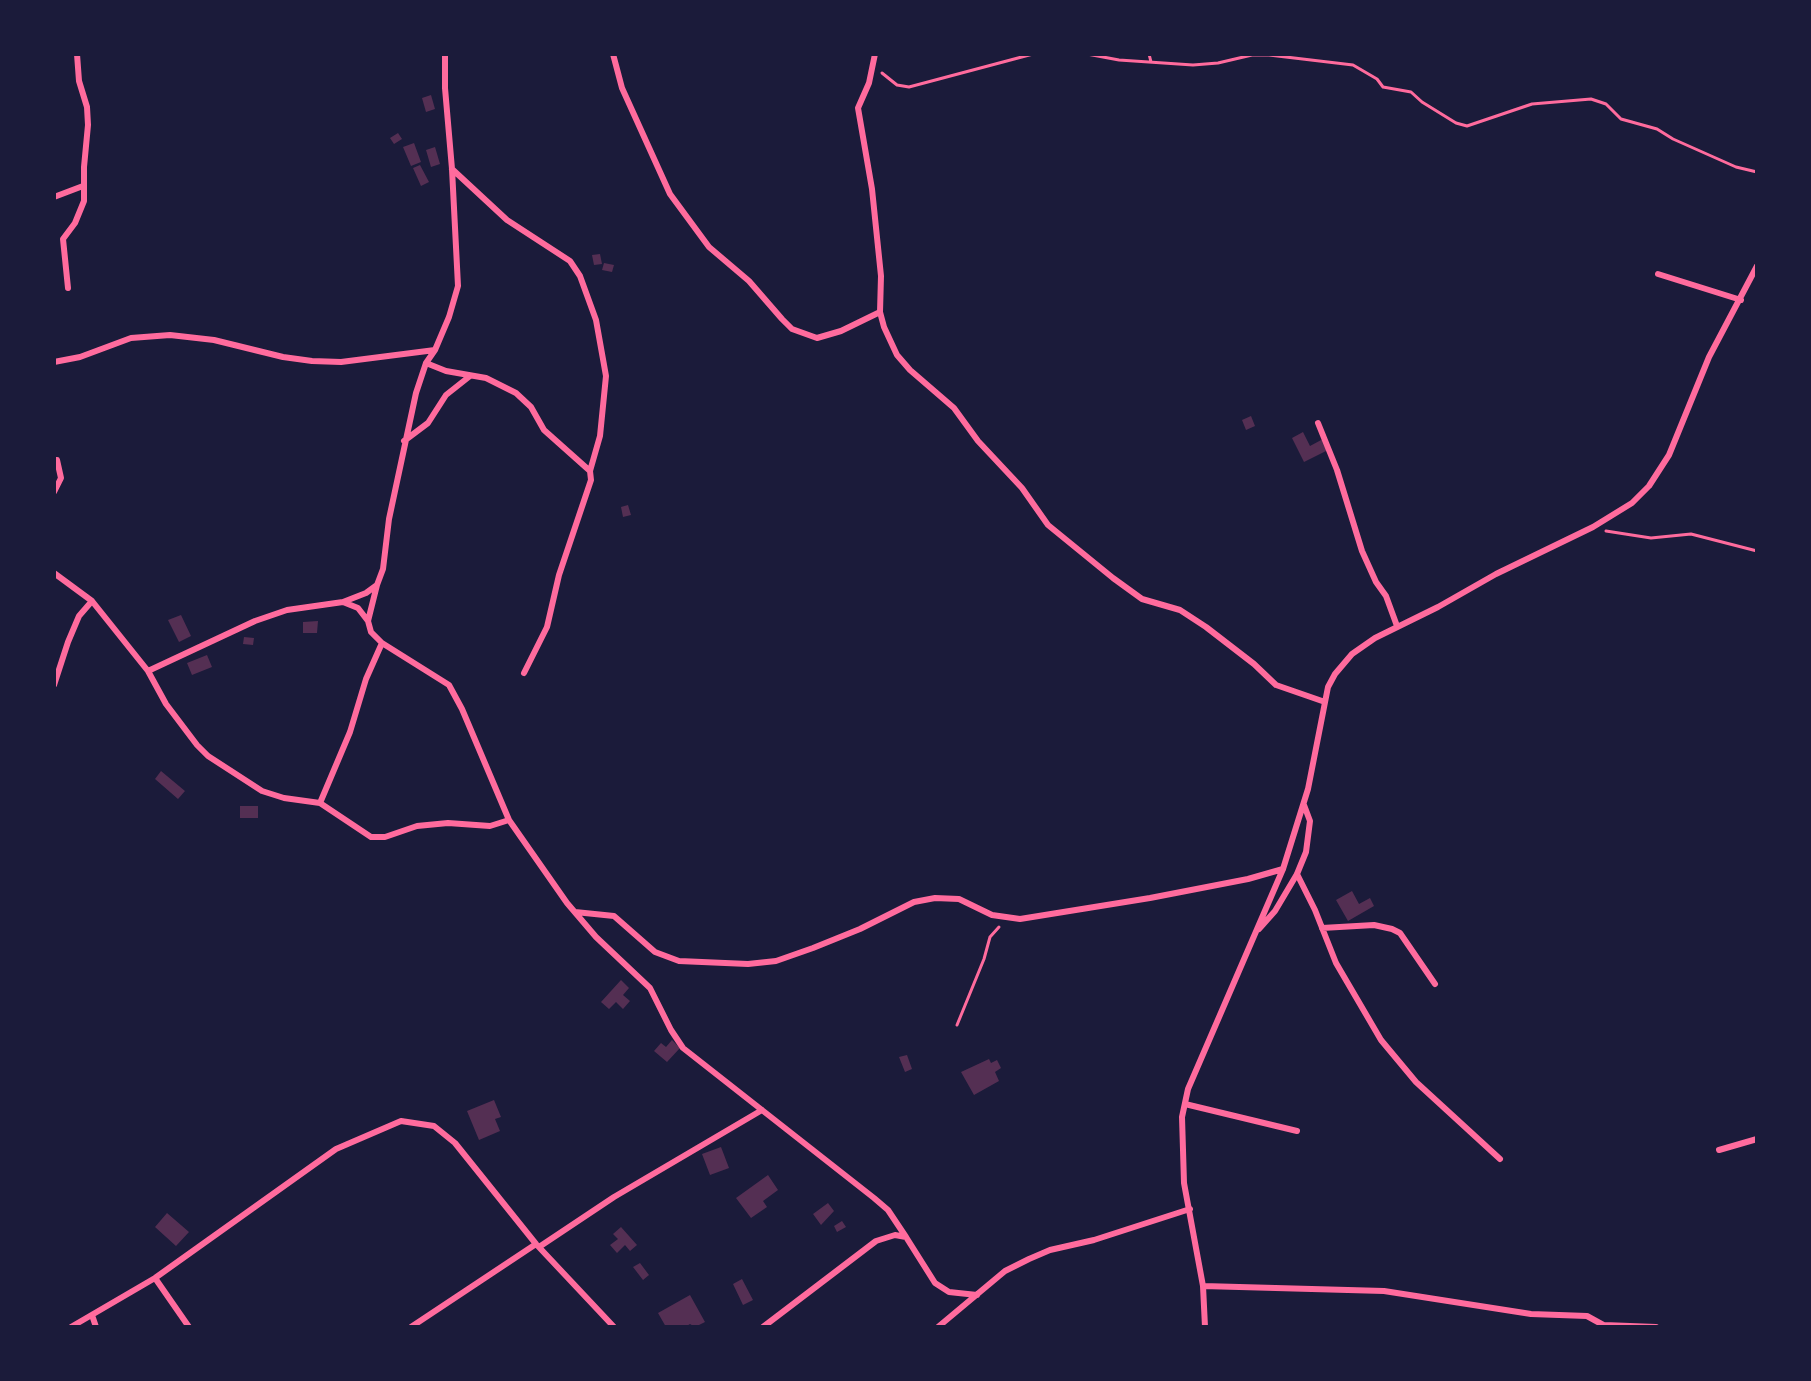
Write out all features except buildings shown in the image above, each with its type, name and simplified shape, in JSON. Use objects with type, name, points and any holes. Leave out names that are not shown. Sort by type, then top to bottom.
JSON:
[{"type":"street","points":[[68,288],[63,239],[82,212],[88,126],[87,107],[79,81],[77,54]]},
{"type":"street","points":[[368,621],[383,569],[389,519],[404,441],[426,363],[435,350],[459,286],[446,111],[445,54]]},
{"type":"street","points":[[613,54],[622,88],[670,194],[709,247],[749,281],[792,329],[816,338],[841,331],[880,312]]},
{"type":"street","points":[[875,54],[873,70],[858,108],[872,189],[881,276],[880,312],[891,342],[904,364],[954,408],[978,441],[1022,488],[1048,525],[1142,598],[1180,610],[1206,627],[1254,664],[1276,685],[1325,702]]},
{"type":"street","points":[[452,169],[507,220],[570,261],[580,276],[596,320],[606,376],[600,436],[590,471],[587,496],[559,575],[547,627],[524,674]]},
{"type":"street","points":[[54,197],[83,186]]},
{"type":"street","points":[[1205,1327],[1203,1286],[1184,1183],[1182,1117],[1197,1063],[1283,869],[1304,804],[1328,687],[1340,665],[1363,646],[1496,574],[1593,527],[1632,503],[1658,473],[1673,446],[1709,357],[1757,266]]},
{"type":"street","points":[[1658,273],[1741,300]]},
{"type":"street","points":[[54,362],[80,357],[131,338],[170,335],[214,340],[283,357],[312,361],[341,362],[435,350]]},
{"type":"street","points":[[426,363],[470,376],[486,378],[516,393],[531,407],[544,430],[590,471]]},
{"type":"street","points":[[404,441],[428,423],[446,396],[470,376]]},
{"type":"street","points":[[1318,423],[1337,470],[1362,551],[1376,582],[1386,596],[1397,626]]},
{"type":"street","points":[[54,492],[61,478],[57,460]]},
{"type":"street","points":[[54,573],[92,601],[148,671],[177,720],[208,756],[262,791],[284,798],[320,803],[371,837],[385,837],[417,826],[448,824],[490,826],[509,820]]},
{"type":"street","points":[[148,671],[255,621],[287,610],[343,602],[366,593],[377,585]]},
{"type":"street","points":[[54,685],[79,616],[92,601]]},
{"type":"street","points":[[343,602],[358,608],[368,621],[371,632],[382,643],[449,685],[456,695],[509,820],[575,912],[596,937],[650,988],[671,1030],[683,1048],[888,1210],[935,1283],[949,1293],[978,1294]]},
{"type":"street","points":[[320,803],[350,732],[366,679],[382,643]]},
{"type":"street","points":[[1256,932],[1275,911],[1297,874],[1310,832],[1310,821],[1304,804]]},
{"type":"street","points":[[575,912],[614,916],[655,952],[679,962],[694,964],[776,961],[851,933],[914,902],[935,897],[959,899],[992,915],[1009,919],[1150,898],[1248,879],[1283,869]]},
{"type":"street","points":[[1297,874],[1336,963],[1356,1000],[1394,1057],[1457,1121],[1500,1159]]},
{"type":"street","points":[[1322,928],[1386,926],[1400,933],[1435,984]]},
{"type":"street","points":[[1185,1104],[1297,1131]]},
{"type":"street","points":[[411,1327],[614,1197],[762,1110]]},
{"type":"street","points":[[71,1327],[155,1278],[336,1149],[401,1121],[434,1126],[455,1143],[537,1246],[614,1327]]},
{"type":"street","points":[[1719,1150],[1757,1139]]},
{"type":"street","points":[[938,1327],[1005,1271],[1050,1250],[1094,1240],[1190,1209]]},
{"type":"street","points":[[763,1327],[876,1241],[895,1235],[906,1237]]},
{"type":"street","points":[[155,1278],[189,1327]]},
{"type":"street","points":[[1203,1286],[1384,1290],[1531,1314],[1587,1316],[1606,1326],[1656,1327]]},
{"type":"street","points":[[92,1315],[96,1327]]},
{"type":"street","points":[[945,1320],[952,1327]]},
{"type":"path","points":[[873,70],[889,76],[897,85],[909,87],[1033,54]]},
{"type":"path","points":[[1087,54],[1192,65],[1218,63],[1252,55],[1353,65],[1369,74],[1383,87],[1411,92],[1422,102],[1456,123],[1467,126],[1532,104],[1591,99],[1606,104],[1621,119],[1657,129],[1673,139],[1736,167],[1757,172]]},
{"type":"path","points":[[1149,54],[1151,62]]},
{"type":"path","points":[[1593,527],[1627,536],[1651,538],[1691,534],[1757,551]]},
{"type":"path","points":[[957,1025],[984,959],[990,937],[1009,919]]}]
